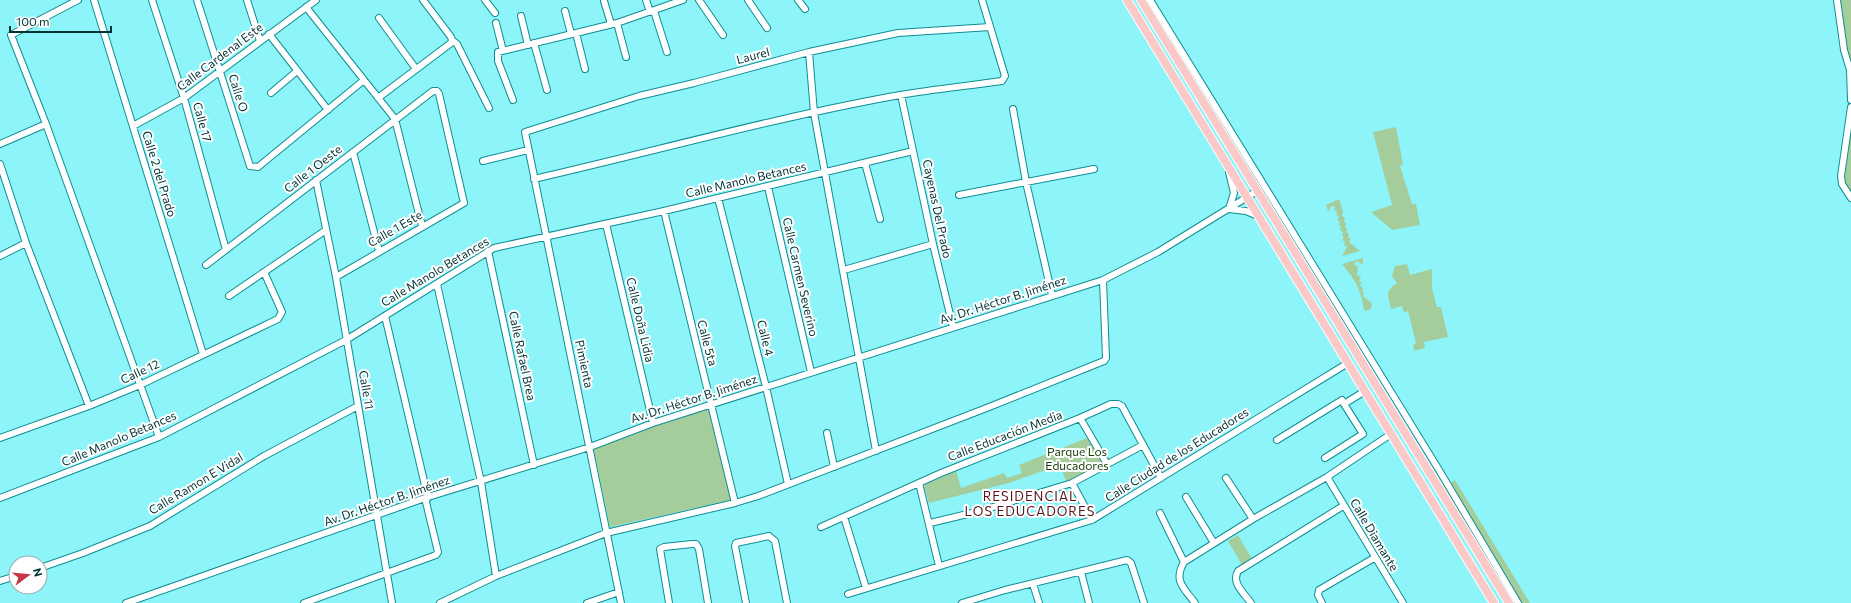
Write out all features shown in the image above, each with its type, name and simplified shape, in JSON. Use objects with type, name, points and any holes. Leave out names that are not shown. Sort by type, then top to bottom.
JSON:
[{"type":"main road","points":[[1127,0],[1494,603]]},
{"type":"main road","points":[[1141,0],[1509,603]]},
{"type":"street","points":[[78,0],[11,36],[46,124],[158,437]]},
{"type":"street","name":"Calle 2 del Prado","points":[[94,0],[203,354]]},
{"type":"street","name":"Calle 17","points":[[152,0],[184,98],[226,250]]},
{"type":"street","name":"Calle O","points":[[197,0],[250,166],[258,166],[328,110]]},
{"type":"street","points":[[247,0],[260,41]]},
{"type":"street","name":"Calle Cardenal Este","points":[[133,126],[184,98],[316,0]]},
{"type":"street","points":[[423,0],[452,40],[457,44],[489,108]]},
{"type":"street","points":[[485,0],[495,13]]},
{"type":"street","points":[[646,0],[652,11],[667,52]]},
{"type":"street","points":[[513,100],[498,61],[498,52],[614,24],[683,0]]},
{"type":"street","points":[[699,0],[723,35]]},
{"type":"street","points":[[748,0],[768,28]]},
{"type":"street","points":[[798,0],[805,9]]},
{"type":"street","points":[[534,179],[702,138],[814,113],[901,95],[1002,81],[1005,76],[982,0]]},
{"type":"street","points":[[1150,0],[1439,470],[1518,603]]},
{"type":"street","points":[[1837,0],[1844,50],[1850,70],[1851,100]]},
{"type":"street","points":[[604,1],[626,57]]},
{"type":"street","points":[[306,7],[395,119],[422,226]]},
{"type":"street","points":[[565,11],[585,69]]},
{"type":"street","points":[[521,16],[547,90]]},
{"type":"street","points":[[378,18],[416,69]]},
{"type":"street","points":[[496,23],[503,51]]},
{"type":"street","name":"Laurel","points":[[526,131],[639,96],[809,52],[898,33],[990,27]]},
{"type":"street","points":[[269,34],[328,110],[364,80]]},
{"type":"street","points":[[378,98],[451,43],[452,40]]},
{"type":"street","points":[[809,52],[814,113],[876,451]]},
{"type":"street","points":[[271,93],[297,71]]},
{"type":"street","name":"Calle 1 Oeste","points":[[206,265],[433,91],[436,91],[439,94],[464,201]]},
{"type":"street","name":"Cayenas Del Prado","points":[[901,95],[932,244],[953,327]]},
{"type":"street","points":[[1851,107],[1841,176],[1842,184],[1851,198]]},
{"type":"street","points":[[1013,109],[1026,182],[1052,295]]},
{"type":"street","points":[[0,144],[46,124]]},
{"type":"street","name":"Pimienta","points":[[526,131],[524,134],[590,447],[621,603]]},
{"type":"street","points":[[483,161],[528,150]]},
{"type":"street","name":"Calle Manolo Betances","points":[[0,498],[158,437],[346,340],[488,251],[500,246],[664,211],[912,151]]},
{"type":"street","points":[[353,152],[379,251]]},
{"type":"street","points":[[865,163],[880,219]]},
{"type":"street","points":[[0,164],[26,243],[89,406]]},
{"type":"street","points":[[1227,164],[1234,192],[1229,209],[1246,211],[1258,216]]},
{"type":"street","points":[[959,195],[1094,169]]},
{"type":"street","name":"Calle 11","points":[[316,180],[336,276],[392,603]]},
{"type":"street","name":"Calle Carmen Severino","points":[[768,187],[811,372]]},
{"type":"street","name":"Av. Dr. Héctor B. Jiménez","points":[[126,603],[426,498],[590,447],[653,422],[1103,280],[1158,252],[1257,191]]},
{"type":"street","name":"Calle 4","points":[[718,198],[766,387],[788,484]]},
{"type":"street","name":"Calle 1 Este","points":[[336,276],[422,226],[462,205],[464,201]]},
{"type":"street","name":"Calle 5ta","points":[[664,211],[735,503]]},
{"type":"street","name":"Calle Doña Lidia","points":[[606,224],[653,422]]},
{"type":"street","points":[[229,296],[326,230]]},
{"type":"street","points":[[0,256],[26,243]]},
{"type":"street","points":[[844,270],[932,244]]},
{"type":"street","name":"Calle Rafael Brea","points":[[488,251],[534,464]]},
{"type":"street","name":"Calle 12","points":[[0,438],[89,406],[140,385],[278,319],[282,312],[264,272]]},
{"type":"street","points":[[440,603],[496,576],[606,533],[735,503],[834,467],[1058,381],[1106,360],[1103,280]]},
{"type":"street","points":[[437,284],[481,482],[496,576]]},
{"type":"street","points":[[304,603],[437,554],[426,498],[385,316]]},
{"type":"street","name":"Calle Ciudad de los Educadores","points":[[848,594],[1092,520],[1348,363]]},
{"type":"street","points":[[1344,404],[1365,391]]},
{"type":"street","points":[[1277,440],[1342,400],[1363,434],[1325,458]]},
{"type":"street","name":"Calle Educación Media","points":[[821,527],[919,483],[1111,404],[1118,404],[1122,406],[1161,478]]},
{"type":"street","name":"Calle Ramon E Vidal","points":[[48,565],[150,526],[264,456],[358,406]]},
{"type":"street","points":[[1080,418],[1107,464]]},
{"type":"street","points":[[827,433],[834,467]]},
{"type":"street","points":[[1195,603],[1179,580],[1178,571],[1184,562],[1253,519],[1327,477],[1391,434]]},
{"type":"street","points":[[930,523],[980,511],[1072,483],[1143,444]]},
{"type":"street","name":"Calle Diamante","points":[[1327,477],[1374,558],[1403,603]]},
{"type":"street","points":[[1226,478],[1253,519]]},
{"type":"street","points":[[919,483],[940,566]]},
{"type":"street","points":[[1072,483],[1092,520]]},
{"type":"street","points":[[1186,497],[1214,543]]},
{"type":"street","points":[[1252,603],[1236,583],[1235,576],[1238,571],[1343,506]]},
{"type":"street","points":[[1160,513],[1184,562]]},
{"type":"street","points":[[844,517],[866,588]]},
{"type":"street","points":[[746,603],[735,546],[736,543],[769,536],[775,541],[787,603]]},
{"type":"street","points":[[669,603],[660,549],[664,547],[696,544],[699,549],[708,603]]},
{"type":"street","points":[[1322,603],[1318,595],[1319,590],[1374,558]]},
{"type":"street","points":[[962,603],[982,601],[1034,584],[1127,560],[1131,563],[1144,603]]},
{"type":"street","points":[[1081,572],[1089,603]]},
{"type":"street","points":[[1034,584],[1039,603]]},
{"type":"street","points":[[587,603],[619,592]]},
{"type":"green space","points":[[1837,0],[1851,0],[1851,100],[1850,70]]},
{"type":"green space","points":[[1851,107],[1851,198],[1842,184]]},
{"type":"green space","points":[[1396,127],[1403,164],[1400,166],[1412,204],[1416,204],[1420,225],[1392,230],[1371,212],[1392,205],[1373,132]]},
{"type":"green space","points":[[1339,199],[1343,212],[1342,216],[1345,218],[1345,227],[1348,229],[1346,232],[1349,234],[1348,237],[1351,239],[1349,242],[1360,251],[1342,256],[1347,247],[1344,245],[1345,242],[1342,240],[1344,237],[1342,235],[1343,232],[1340,230],[1340,222],[1337,220],[1339,217],[1336,214],[1337,211],[1334,210],[1335,207],[1332,206],[1328,211],[1326,205]]},
{"type":"green space","points":[[1363,258],[1363,265],[1357,261],[1354,264],[1358,267],[1357,275],[1361,277],[1359,281],[1362,283],[1360,286],[1363,288],[1363,296],[1372,303],[1371,309],[1365,311],[1357,286],[1353,278],[1342,264]]},
{"type":"green space","points":[[1407,264],[1410,275],[1432,269],[1432,288],[1437,307],[1441,307],[1448,337],[1424,342],[1425,348],[1414,351],[1413,345],[1416,343],[1408,311],[1404,313],[1402,306],[1391,309],[1388,297],[1390,289],[1397,283],[1392,276],[1395,266]]},
{"type":"green space","points":[[708,409],[735,499],[610,527],[593,446]]},
{"type":"green space","name":"Parque Los Educadores","points":[[1087,438],[1101,461],[1078,477],[1066,481],[1060,465],[1009,483],[929,503],[924,485],[956,471],[961,488],[1004,473],[1007,478],[1022,473],[1019,465]]},
{"type":"green space","points":[[1455,480],[1530,603],[1510,603],[1440,490]]},
{"type":"green space","points":[[1238,535],[1252,559],[1242,565],[1228,541]]},
{"type":"district","name":"RESIDENCIAL LOS EDUCADORES","points":[[1030,504]]}]
